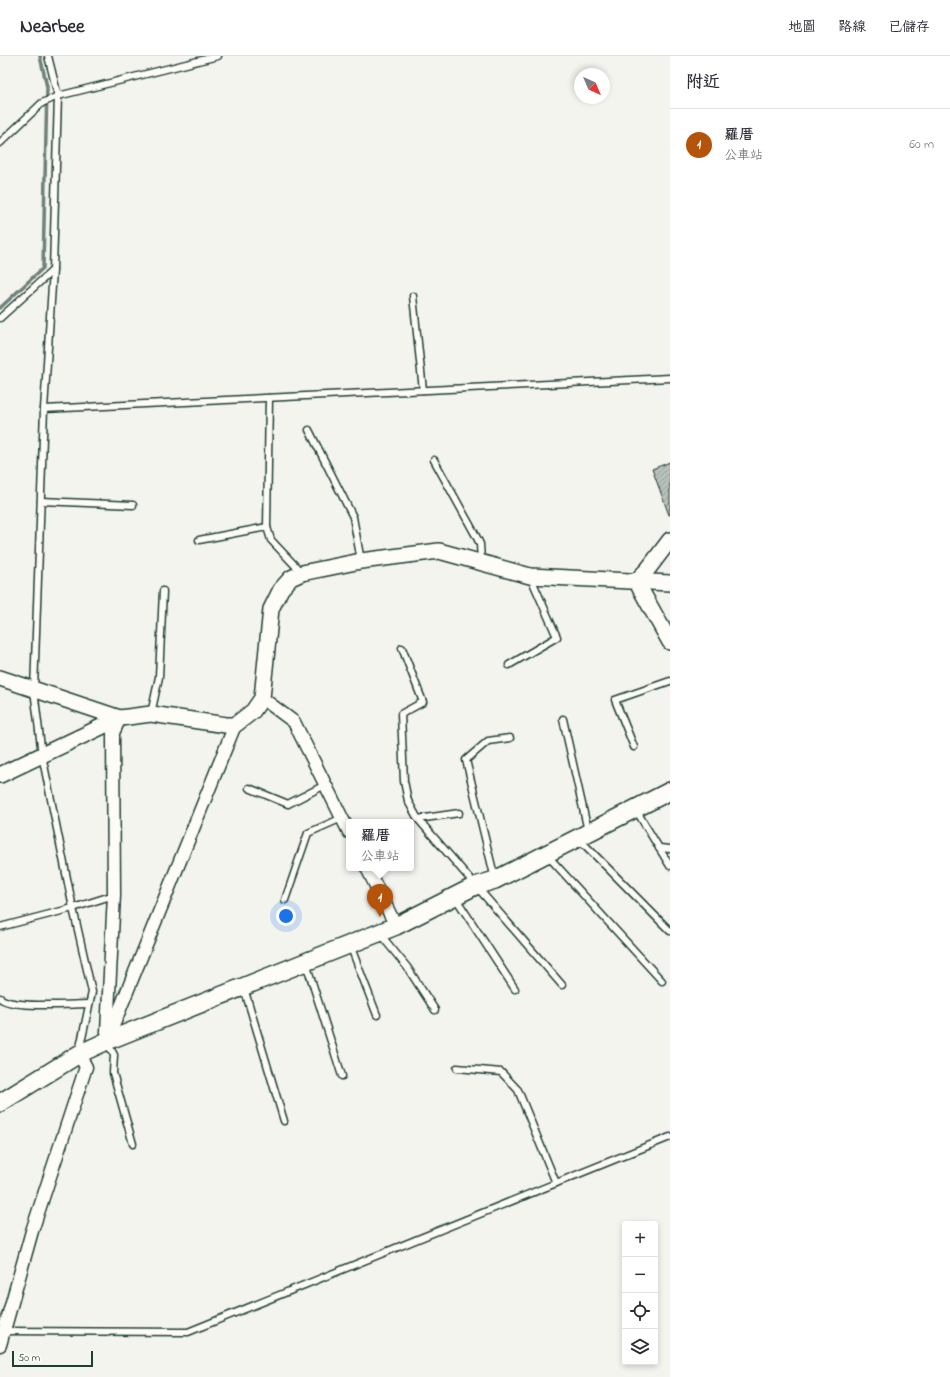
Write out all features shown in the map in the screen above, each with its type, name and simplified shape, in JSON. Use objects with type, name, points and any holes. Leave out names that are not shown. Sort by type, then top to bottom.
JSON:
[{"type":"main road","points":[[0,1103],[79,1054],[107,1041],[396,926],[475,886],[495,880],[670,791]]},
{"type":"street","points":[[636,581],[648,569],[670,540]]},
{"type":"street","points":[[107,1041],[235,725],[253,711],[262,698],[271,609],[281,589],[290,578],[302,573],[361,561],[439,551],[530,576],[670,583]]},
{"type":"street","points":[[636,581],[670,642]]},
{"type":"street","points":[[0,678],[120,718]]},
{"type":"street","points":[[262,698],[294,722],[346,826]]},
{"type":"street","points":[[0,775],[120,718],[151,714],[235,725]]},
{"type":"street","points":[[107,1041],[114,895],[113,733],[120,718]]},
{"type":"street","points":[[368,871],[396,926]]},
{"type":"street","points":[[0,1345],[32,1231],[86,1067],[79,1054]]},
{"type":"lane","points":[[48,56],[58,96],[53,270],[44,409],[34,690],[42,755],[73,908],[92,992],[79,1054]]},
{"type":"lane","points":[[0,143],[42,103],[58,96],[218,56]]},
{"type":"lane","points":[[0,318],[53,270]]},
{"type":"lane","points":[[413,296],[423,390]]},
{"type":"lane","points":[[44,409],[670,378]]},
{"type":"lane","points":[[268,398],[266,527],[271,540],[302,573]]},
{"type":"lane","points":[[309,430],[353,517],[361,561]]},
{"type":"lane","points":[[434,460],[480,544],[481,562]]},
{"type":"lane","points":[[41,501],[133,505]]},
{"type":"lane","points":[[199,540],[266,527]]},
{"type":"lane","points":[[509,665],[557,637],[530,576]]},
{"type":"lane","points":[[151,714],[159,677],[163,591]]},
{"type":"lane","points":[[402,648],[423,702],[401,714],[404,781],[408,801],[418,819],[562,985]]},
{"type":"lane","points":[[634,747],[615,700],[670,681]]},
{"type":"lane","points":[[562,719],[583,835],[670,931]]},
{"type":"lane","points":[[495,880],[466,760],[488,741],[510,738]]},
{"type":"lane","points":[[249,788],[288,804],[325,785]]},
{"type":"lane","points":[[635,809],[670,866]]},
{"type":"lane","points":[[418,819],[459,813]]},
{"type":"lane","points":[[285,900],[308,833],[342,818]]},
{"type":"lane","points":[[659,848],[670,849]]},
{"type":"lane","points":[[546,854],[662,981]]},
{"type":"lane","points":[[0,927],[73,908],[114,895]]},
{"type":"lane","points":[[455,896],[515,989]]},
{"type":"lane","points":[[380,932],[407,967],[435,1010]]},
{"type":"lane","points":[[349,944],[377,1014]]},
{"type":"lane","points":[[306,962],[342,1076]]},
{"type":"lane","points":[[244,986],[284,1121]]},
{"type":"lane","points":[[0,998],[3,1001],[27,1005],[89,1004]]},
{"type":"lane","points":[[107,1041],[114,1055],[112,1073],[133,1144]]},
{"type":"lane","points":[[457,1068],[501,1072],[518,1090],[556,1183]]},
{"type":"lane","points":[[4,1331],[188,1332],[670,1137]]},
{"type":"building","points":[[670,462],[670,515],[669,515],[652,469]]},
{"type":"waterway","points":[[0,308],[43,268],[47,87],[40,56]]},
{"type":"place","name":"羅厝","points":[[380,917]]}]
